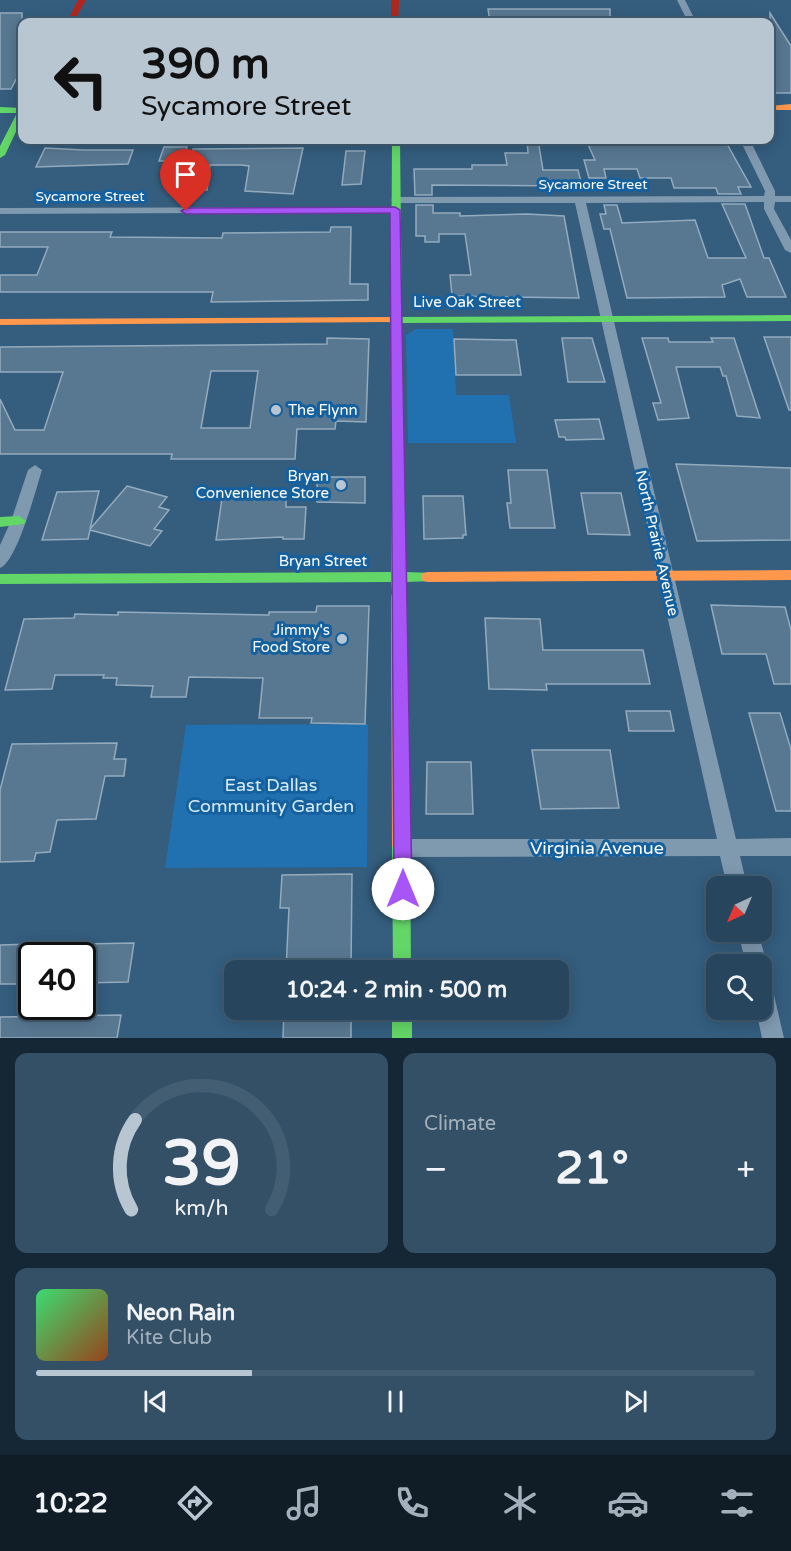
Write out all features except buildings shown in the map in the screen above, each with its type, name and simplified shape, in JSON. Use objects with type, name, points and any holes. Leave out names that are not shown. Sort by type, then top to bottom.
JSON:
[{"type":"street","points":[[72,18],[82,0]]},
{"type":"street","points":[[394,18],[395,0]]},
{"type":"street","points":[[681,0],[690,18]]},
{"type":"street","points":[[774,108],[791,107]]},
{"type":"street","points":[[0,110],[18,111]]},
{"type":"street","points":[[0,124],[18,124]]},
{"type":"street","points":[[0,155],[18,126]]},
{"type":"street","points":[[396,144],[402,960]]},
{"type":"street","points":[[747,144],[770,191],[770,209],[791,250]]},
{"type":"street","name":"Sycamore Street","points":[[0,211],[580,200],[791,199]]},
{"type":"street","name":"North Prairie Avenue","points":[[580,200],[735,876]]},
{"type":"street","name":"Live Oak Street","points":[[0,322],[396,318],[791,318]]},
{"type":"street","points":[[0,562],[19,521],[36,470]]},
{"type":"street","points":[[0,522],[19,521]]},
{"type":"street","name":"Bryan Street","points":[[0,579],[791,575]]},
{"type":"street","name":"Virginia Avenue","points":[[403,848],[791,847]]},
{"type":"street","points":[[402,1020],[402,1038]]},
{"type":"street","points":[[769,1020],[773,1038]]},
{"type":"green space","points":[[416,329],[453,329],[456,395],[509,395],[516,443],[408,443],[406,335]]},
{"type":"green space","name":"East Dallas Community Garden","points":[[368,724],[367,867],[165,868],[186,725]]},
{"type":"traffic: fast","points":[[0,110],[18,110]]},
{"type":"traffic: fast","points":[[0,155],[18,119]]},
{"type":"traffic: fast","points":[[396,144],[398,596]]},
{"type":"traffic: fast","points":[[389,320],[791,318]]},
{"type":"traffic: fast","points":[[0,522],[19,521]]},
{"type":"traffic: fast","points":[[0,579],[428,577]]},
{"type":"traffic: fast","points":[[401,846],[402,960]]},
{"type":"traffic: fast","points":[[402,1020],[402,1038]]},
{"type":"traffic: slow","points":[[774,108],[791,107]]},
{"type":"traffic: slow","points":[[0,322],[389,320]]},
{"type":"traffic: slow","points":[[428,577],[791,575]]},
{"type":"traffic: slow","points":[[398,596],[401,846]]},
{"type":"traffic: jam","points":[[72,18],[82,0]]},
{"type":"traffic: jam","points":[[395,0],[395,18]]},
{"type":"place","name":"The Flynn","points":[[276,410]]},
{"type":"place","name":"Bryan Convenience Store","points":[[341,485]]},
{"type":"place","name":"Jimmy's Food Store","points":[[342,639]]},
{"type":"route","points":[[186,211],[395,210],[403,889]]}]
